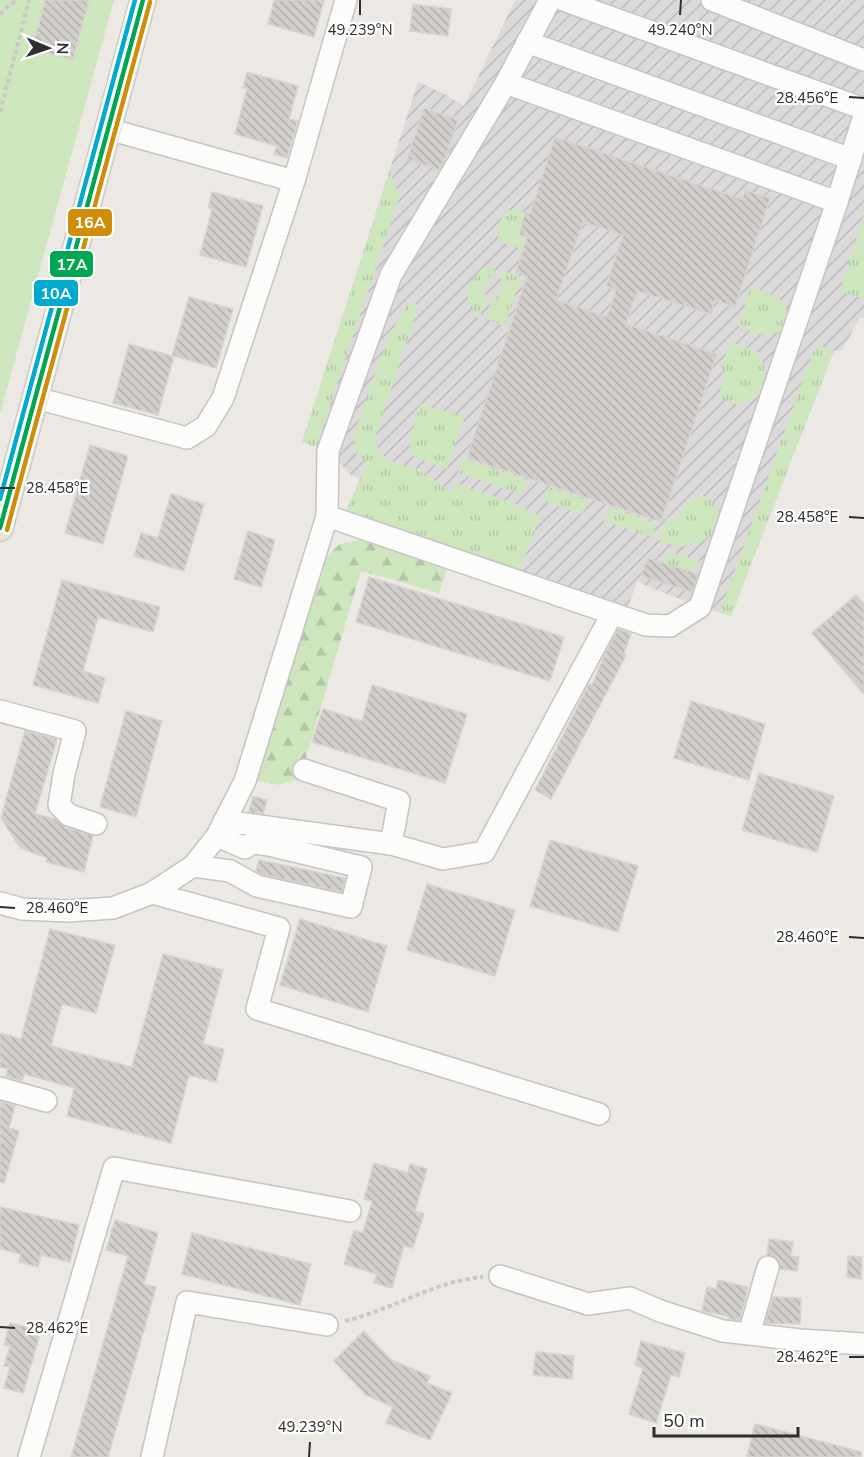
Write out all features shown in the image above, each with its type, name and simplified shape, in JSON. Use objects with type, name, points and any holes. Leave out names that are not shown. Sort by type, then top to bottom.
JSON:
[{"type":"main road","points":[[0,528],[143,0]]},
{"type":"street","points":[[36,398],[187,438],[206,426],[223,398],[294,181],[346,0]]},
{"type":"street","points":[[0,903],[22,909],[68,911],[113,908],[152,893],[193,866],[221,829],[245,781],[327,516],[328,451],[391,275],[506,83],[550,0]]},
{"type":"street","points":[[563,0],[864,109]]},
{"type":"street","points":[[712,0],[864,60]]},
{"type":"street","points":[[527,42],[857,163]]},
{"type":"street","points":[[506,83],[837,202]]},
{"type":"street","points":[[327,516],[646,625],[670,626],[700,607],[844,181],[857,163],[864,116]]},
{"type":"street","points":[[108,129],[294,181]]},
{"type":"street","points":[[221,829],[391,844],[443,859],[484,852],[612,614]]},
{"type":"street","points":[[0,711],[75,731],[63,774],[59,805],[69,815],[96,824]]},
{"type":"street","points":[[304,770],[399,801],[391,844]]},
{"type":"street","points":[[193,866],[230,871],[257,886],[351,907],[361,867],[269,844],[252,843],[245,848],[221,829]]},
{"type":"street","points":[[152,893],[279,928],[257,1009],[598,1114]]},
{"type":"street","points":[[0,1088],[46,1101]]},
{"type":"street","points":[[29,1457],[114,1168],[350,1211]]},
{"type":"street","points":[[749,1334],[768,1267]]},
{"type":"street","points":[[500,1276],[588,1304],[630,1298],[660,1311],[723,1331],[864,1344]]},
{"type":"street","points":[[152,1457],[187,1302],[327,1325]]},
{"type":"path","points":[[0,14],[16,0]]},
{"type":"path","points":[[0,112],[29,0]]},
{"type":"path","points":[[327,1325],[369,1316],[439,1286],[476,1277],[500,1276]]},
{"type":"shaded area","points":[[515,0],[864,0],[864,318],[860,317],[842,351],[833,351],[731,616],[700,607],[637,582],[626,612],[346,511],[360,479],[351,475],[328,451],[302,442],[418,82],[464,106]]},
{"type":"green space","points":[[0,0],[114,0],[0,414]]},
{"type":"green space","points":[[390,170],[396,189],[401,193],[316,447],[302,442]]},
{"type":"green space","points":[[508,210],[525,212],[519,234],[530,238],[529,252],[498,240],[500,224]]},
{"type":"green space","points":[[864,214],[864,299],[840,291]]},
{"type":"green space","points":[[484,267],[491,267],[496,272],[495,276],[489,275],[482,294],[488,296],[480,318],[477,317],[469,303],[468,290],[472,279]]},
{"type":"green space","points":[[502,271],[521,277],[505,327],[486,318],[492,298],[498,299],[504,280],[499,278]]},
{"type":"green space","points":[[751,286],[777,298],[782,303],[787,320],[781,330],[769,335],[738,326]]},
{"type":"green space","points":[[412,301],[418,308],[375,437],[377,446],[386,458],[422,472],[450,492],[455,483],[526,508],[528,514],[541,514],[519,573],[358,525],[346,511],[367,466],[359,457],[352,442],[394,326]]},
{"type":"green space","points":[[730,341],[757,352],[766,378],[764,385],[755,396],[736,404],[718,398],[727,371],[721,369]]},
{"type":"green space","points":[[816,344],[834,351],[731,616],[720,612]]},
{"type":"green space","points":[[420,404],[465,417],[447,469],[413,456],[409,444]]},
{"type":"green space","points":[[462,458],[527,480],[522,494],[458,473]]},
{"type":"green space","points":[[549,487],[588,501],[582,514],[543,501]]},
{"type":"green space","points":[[703,496],[713,501],[719,509],[719,519],[715,530],[706,539],[694,545],[677,546],[658,540],[667,517],[678,521],[685,502]]},
{"type":"green space","points":[[610,507],[657,524],[652,537],[604,521]]},
{"type":"green space","points":[[365,539],[448,566],[439,593],[361,571],[300,778],[279,785],[256,780],[327,556],[340,544]]},
{"type":"green space","points":[[669,552],[700,561],[699,568],[696,567],[690,571],[663,563],[665,555]]},
{"type":"building","points":[[45,0],[89,0],[73,60],[32,49]]},
{"type":"building","points":[[274,0],[324,0],[314,37],[268,24]]},
{"type":"building","points":[[413,4],[451,9],[448,36],[410,31]]},
{"type":"building","points":[[247,72],[298,86],[289,119],[298,121],[287,158],[274,154],[277,146],[235,134],[247,89],[243,88]]},
{"type":"building","points":[[424,108],[458,120],[444,162],[439,170],[407,159]]},
{"type":"building","points":[[555,137],[742,199],[745,190],[770,198],[735,307],[715,300],[711,314],[637,291],[626,324],[717,354],[661,522],[467,458],[527,276],[516,272],[527,237],[519,235],[525,212],[530,214]],"holes":[[[583,222],[623,235],[606,286],[616,290],[607,317],[556,300]]]},
{"type":"building","points":[[212,192],[263,206],[246,267],[200,255],[212,209],[208,208]]},
{"type":"building","points":[[189,297],[233,309],[216,368],[174,356],[158,415],[113,403],[129,344],[172,356]]},
{"type":"building","points":[[90,445],[128,456],[103,544],[65,533]]},
{"type":"building","points":[[171,494],[204,504],[184,571],[134,556],[141,533],[158,538]]},
{"type":"building","points":[[248,531],[275,540],[261,587],[234,579]]},
{"type":"building","points":[[647,558],[698,574],[692,592],[641,576]]},
{"type":"building","points":[[369,577],[564,637],[550,681],[356,622]]},
{"type":"building","points":[[62,580],[160,607],[153,632],[98,617],[83,671],[105,678],[98,703],[33,685]]},
{"type":"building","points":[[856,595],[864,604],[864,694],[812,633]]},
{"type":"building","points":[[618,629],[631,634],[624,653],[626,655],[551,799],[535,790],[589,684],[592,685]]},
{"type":"building","points":[[372,685],[467,714],[445,783],[312,742],[323,709],[362,721]]},
{"type":"building","points":[[691,701],[765,724],[749,780],[674,758]]},
{"type":"building","points":[[126,711],[162,721],[136,817],[100,807]]},
{"type":"building","points":[[25,731],[57,739],[35,814],[55,819],[65,827],[93,836],[84,872],[46,862],[47,858],[20,848],[1,818]]},
{"type":"building","points":[[759,773],[834,796],[817,852],[742,830]]},
{"type":"building","points":[[253,796],[267,800],[263,814],[249,812]]},
{"type":"building","points":[[550,840],[638,866],[618,932],[530,906]]},
{"type":"building","points":[[259,860],[345,878],[342,892],[262,874],[256,871]]},
{"type":"building","points":[[427,884],[515,910],[495,976],[407,950]]},
{"type":"building","points":[[300,919],[387,946],[368,1012],[280,985]]},
{"type":"building","points":[[50,929],[115,945],[96,1013],[62,1004],[51,1046],[132,1067],[163,954],[223,970],[203,1044],[224,1049],[216,1082],[189,1075],[171,1143],[67,1116],[74,1088],[24,1074],[22,1081],[6,1076],[8,1069],[0,1067],[0,1033],[21,1039]]},
{"type":"building","points":[[0,1101],[15,1106],[9,1128],[19,1131],[4,1183],[0,1182]]},
{"type":"building","points":[[374,1163],[408,1173],[410,1164],[427,1169],[415,1211],[424,1214],[413,1248],[404,1246],[392,1288],[374,1283],[377,1274],[344,1264],[354,1230],[363,1233],[372,1201],[364,1199]]},
{"type":"building","points":[[0,1207],[79,1225],[70,1262],[41,1255],[38,1267],[19,1262],[21,1254],[0,1249]]},
{"type":"building","points":[[115,1220],[158,1233],[144,1284],[156,1287],[108,1457],[71,1457],[128,1256],[106,1250]]},
{"type":"building","points":[[192,1233],[311,1264],[300,1305],[182,1274]]},
{"type":"building","points":[[769,1239],[793,1242],[791,1256],[799,1257],[797,1271],[780,1269],[777,1259],[767,1255]]},
{"type":"building","points":[[848,1256],[862,1257],[861,1279],[847,1277]]},
{"type":"building","points":[[718,1280],[748,1287],[740,1320],[702,1311],[707,1287],[716,1289]]},
{"type":"building","points":[[773,1297],[801,1298],[800,1324],[765,1323]]},
{"type":"building","points":[[10,1323],[34,1329],[33,1336],[39,1337],[23,1393],[4,1388],[10,1367],[4,1366],[10,1346],[4,1345]]},
{"type":"building","points":[[364,1331],[391,1360],[430,1376],[427,1383],[452,1393],[430,1440],[386,1423],[393,1407],[366,1395],[334,1361]]},
{"type":"building","points":[[641,1341],[685,1353],[679,1377],[671,1375],[656,1423],[629,1414],[643,1368],[635,1365]]},
{"type":"building","points":[[536,1352],[574,1356],[572,1379],[533,1375]]},
{"type":"building","points":[[755,1424],[861,1452],[861,1457],[747,1457]]},
{"type":"transit line","name":"10А","points":[[0,499],[135,0]]},
{"type":"transit line","name":"17А","points":[[0,528],[143,0]]},
{"type":"transit line","name":"16А","points":[[7,530],[150,2]]}]
